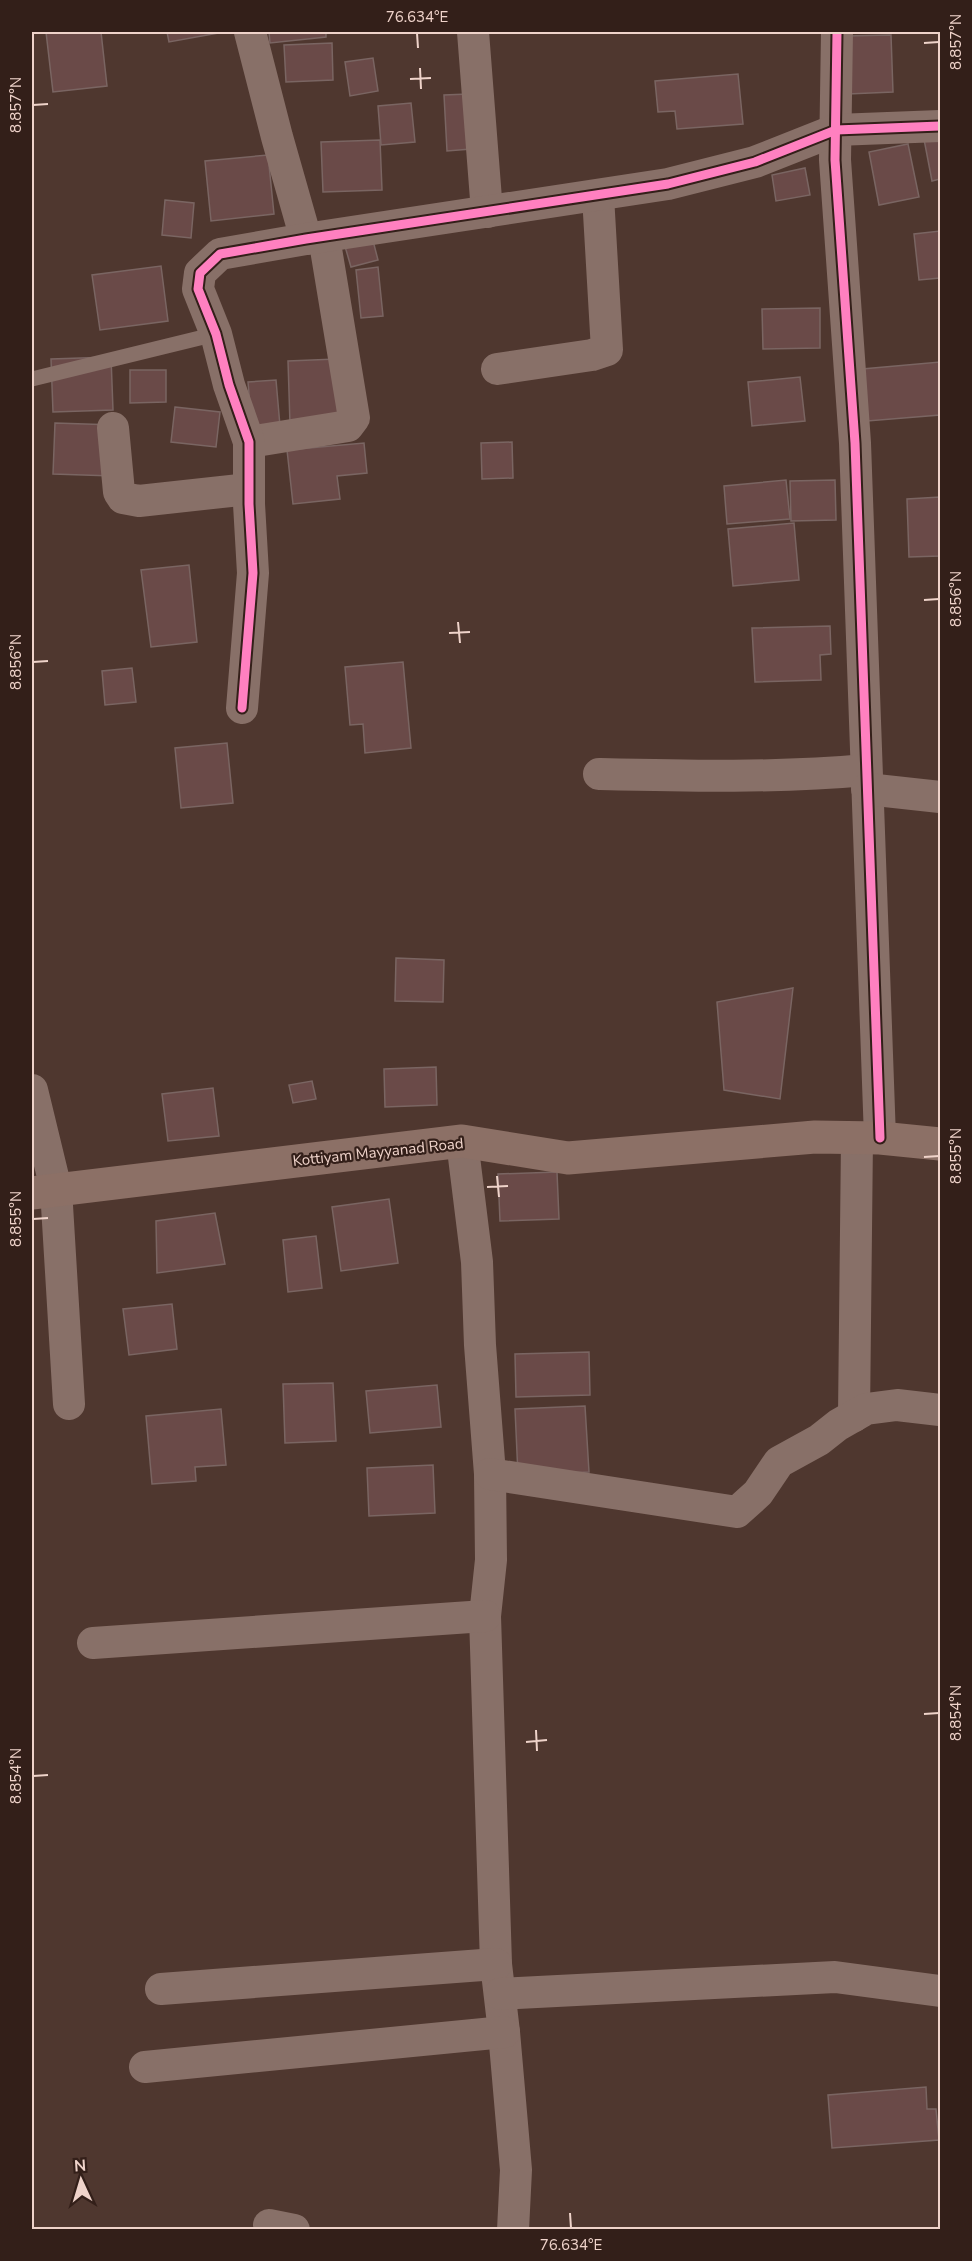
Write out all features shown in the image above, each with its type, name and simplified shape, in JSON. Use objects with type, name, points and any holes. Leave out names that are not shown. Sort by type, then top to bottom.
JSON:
[{"type":"street","points":[[249,442],[348,426],[354,418],[315,238],[277,137],[250,32]]},
{"type":"street","points":[[473,32],[487,212]]},
{"type":"street","points":[[837,32],[835,160],[855,443],[867,779],[868,1138],[854,1416]]},
{"type":"street","points":[[242,708],[253,573],[249,442],[229,385],[216,334],[198,289],[200,273],[220,254],[668,184],[755,162],[836,129],[940,126]]},
{"type":"street","points":[[497,369],[592,355],[607,350],[598,196]]},
{"type":"street","points":[[113,428],[119,492],[123,498],[139,501],[249,489]]},
{"type":"street","points":[[599,774],[718,777],[819,774],[867,779],[940,796]]},
{"type":"street","points":[[32,1090],[69,1404]]},
{"type":"street","name":"Kottiyam Mayyanad Road","points":[[44,1191],[462,1141],[568,1158],[814,1137],[868,1138],[940,1144]]},
{"type":"street","points":[[462,1141],[477,1262],[481,1366],[490,1474],[491,1560],[485,1616],[498,1979],[516,2170],[513,2229]]},
{"type":"street","points":[[490,1474],[737,1512],[758,1493],[779,1462],[819,1440],[866,1409],[897,1405],[940,1410]]},
{"type":"street","points":[[93,1643],[485,1616]]},
{"type":"street","points":[[161,1989],[498,1979],[835,1977],[940,1991]]},
{"type":"street","points":[[145,2067],[504,2032]]},
{"type":"lane","points":[[32,379],[216,334]]},
{"type":"building","points":[[46,32],[101,32],[107,86],[53,92]]},
{"type":"building","points":[[167,32],[224,32],[169,42]]},
{"type":"building","points":[[269,32],[326,32],[326,37],[270,43]]},
{"type":"building","points":[[891,35],[893,92],[848,94],[846,36]]},
{"type":"building","points":[[332,43],[333,80],[286,82],[284,45]]},
{"type":"building","points":[[373,58],[378,91],[350,96],[345,62]]},
{"type":"building","points":[[738,74],[743,124],[677,129],[675,111],[658,112],[655,81]]},
{"type":"building","points":[[468,94],[471,149],[447,151],[444,95]]},
{"type":"building","points":[[411,103],[415,142],[381,145],[378,106]]},
{"type":"building","points":[[940,131],[940,179],[932,181],[923,134]]},
{"type":"building","points":[[380,140],[382,190],[323,192],[321,142]]},
{"type":"building","points":[[908,144],[919,197],[879,205],[869,152]]},
{"type":"building","points":[[268,155],[274,214],[211,221],[205,161]]},
{"type":"building","points":[[805,168],[810,195],[776,201],[772,175]]},
{"type":"building","points":[[165,200],[194,203],[191,238],[162,235]]},
{"type":"building","points":[[370,229],[378,260],[351,267],[342,236]]},
{"type":"building","points":[[940,231],[940,278],[919,280],[914,234]]},
{"type":"building","points":[[161,266],[168,321],[100,330],[92,275]]},
{"type":"building","points":[[378,267],[383,316],[361,318],[356,270]]},
{"type":"building","points":[[820,308],[820,348],[763,349],[762,309]]},
{"type":"building","points":[[111,357],[113,410],[53,412],[51,359]]},
{"type":"building","points":[[336,359],[338,423],[290,424],[288,361]]},
{"type":"building","points":[[940,362],[940,415],[855,422],[851,370]]},
{"type":"building","points":[[130,370],[166,370],[166,402],[130,403]]},
{"type":"building","points":[[800,377],[805,421],[752,426],[748,382]]},
{"type":"building","points":[[276,380],[280,426],[252,429],[248,382]]},
{"type":"building","points":[[175,407],[220,412],[216,447],[171,442]]},
{"type":"building","points":[[55,423],[115,425],[113,476],[53,474]]},
{"type":"building","points":[[512,442],[513,478],[482,479],[481,443]]},
{"type":"building","points":[[364,443],[367,473],[337,476],[340,499],[293,504],[287,450]]},
{"type":"building","points":[[786,480],[790,519],[727,524],[724,486]]},
{"type":"building","points":[[835,480],[836,520],[791,521],[790,481]]},
{"type":"building","points":[[940,497],[940,556],[909,557],[907,499]]},
{"type":"building","points":[[794,523],[799,580],[733,586],[728,529]]},
{"type":"building","points":[[189,565],[197,642],[151,647],[141,570]]},
{"type":"building","points":[[830,626],[831,654],[820,655],[821,680],[755,682],[752,628]]},
{"type":"building","points":[[403,662],[411,748],[365,753],[363,724],[350,725],[345,667]]},
{"type":"building","points":[[132,668],[136,702],[105,705],[102,671]]},
{"type":"building","points":[[227,743],[233,803],[181,808],[175,748]]},
{"type":"building","points":[[396,958],[444,960],[443,1002],[395,1001]]},
{"type":"building","points":[[793,988],[780,1099],[724,1090],[717,1002]]},
{"type":"building","points":[[436,1067],[437,1105],[385,1107],[384,1069]]},
{"type":"building","points":[[312,1081],[316,1099],[293,1103],[289,1085]]},
{"type":"building","points":[[213,1088],[219,1136],[168,1141],[162,1094]]},
{"type":"building","points":[[557,1172],[559,1219],[500,1221],[498,1174]]},
{"type":"building","points":[[389,1199],[398,1263],[341,1271],[332,1207]]},
{"type":"building","points":[[215,1213],[225,1264],[157,1273],[156,1221]]},
{"type":"building","points":[[316,1236],[322,1288],[288,1292],[283,1240]]},
{"type":"building","points":[[172,1304],[177,1349],[129,1355],[123,1309]]},
{"type":"building","points":[[589,1352],[590,1395],[516,1397],[515,1354]]},
{"type":"building","points":[[333,1383],[336,1441],[285,1443],[283,1384]]},
{"type":"building","points":[[437,1385],[441,1427],[370,1433],[366,1391]]},
{"type":"building","points":[[585,1406],[589,1472],[518,1475],[515,1409]]},
{"type":"building","points":[[221,1409],[226,1465],[195,1467],[196,1481],[152,1484],[146,1416]]},
{"type":"building","points":[[433,1465],[435,1513],[369,1516],[367,1468]]},
{"type":"building","points":[[926,2087],[927,2109],[936,2109],[939,2140],[832,2148],[828,2095]]},
{"type":"cycle path","points":[[837,32],[835,160],[855,443],[880,1138]]},
{"type":"cycle path","points":[[242,708],[253,573],[249,504],[249,442],[229,385],[216,334],[198,289],[200,273],[220,254],[668,184],[755,162],[836,130],[940,126]]}]
